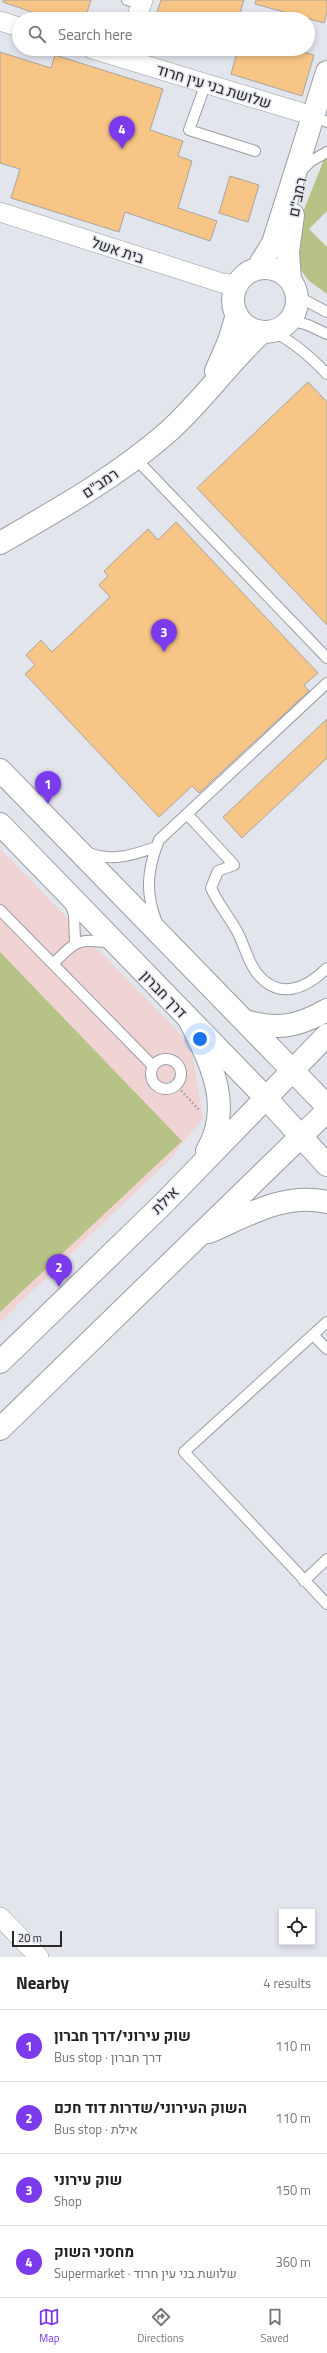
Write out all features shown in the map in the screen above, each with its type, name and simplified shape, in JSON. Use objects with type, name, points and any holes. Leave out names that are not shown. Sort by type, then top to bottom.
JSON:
[{"type":"main road","name":"רמב\"ם","points":[[293,288],[290,237],[303,169],[322,119],[327,72]]},
{"type":"main road","name":"רמב\"ם","points":[[258,269],[273,243],[322,119]]},
{"type":"main road","points":[[258,269],[275,269],[293,288],[297,304],[275,328],[252,329],[243,323],[237,315],[234,305],[234,294],[237,284],[242,277],[258,269]]},
{"type":"main road","name":"רמב\"ם","points":[[191,410],[213,377],[229,341],[237,315]]},
{"type":"main road","name":"רמב\"ם","points":[[0,543],[66,505],[136,459],[191,410],[224,371],[275,328]]},
{"type":"main road","points":[[0,770],[327,1106]]},
{"type":"main road","name":"דרך חברון","points":[[0,824],[265,1097],[327,1165]]},
{"type":"main road","points":[[245,1021],[278,1027],[294,1025],[327,1010]]},
{"type":"main road","points":[[189,1019],[212,1068],[219,1095],[219,1122],[217,1129],[208,1150],[189,1176]]},
{"type":"main road","name":"אילת","points":[[0,1362],[189,1176],[327,1035]]},
{"type":"main road","points":[[0,1429],[327,1111]]},
{"type":"main road","points":[[197,1237],[269,1206],[295,1200],[327,1202]]},
{"type":"street","points":[[0,21],[12,25]]},
{"type":"street","name":"שלושת בני עין חרוד","points":[[131,56],[206,83],[322,119]]},
{"type":"street","name":"בית אשל","points":[[0,212],[222,283],[237,284]]},
{"type":"street","points":[[0,1917],[40,1957]]},
{"type":"lane","points":[[206,83],[189,130],[255,150]]},
{"type":"lane","points":[[303,169],[311,161],[327,152]]},
{"type":"lane","points":[[293,288],[327,312]]},
{"type":"lane","points":[[275,328],[308,325],[327,334]]},
{"type":"lane","points":[[275,328],[308,354],[327,374]]},
{"type":"lane","points":[[136,459],[327,658]]},
{"type":"lane","points":[[163,938],[151,907],[148,869],[159,840],[327,684]]},
{"type":"lane","points":[[187,814],[234,864],[218,871],[210,888],[219,906],[237,932],[255,971],[266,983],[284,990],[299,989],[317,978],[327,968]]},
{"type":"lane","points":[[77,849],[102,858],[129,856],[156,847]]},
{"type":"lane","points":[[66,892],[74,914],[75,942]]},
{"type":"lane","points":[[2,917],[53,964],[153,1066]]},
{"type":"lane","points":[[53,964],[75,942],[92,940],[116,944]]},
{"type":"lane","points":[[164,1059],[174,1061],[180,1071],[176,1085],[166,1089],[157,1085],[151,1076],[153,1066],[164,1059]]},
{"type":"lane","points":[[327,1322],[184,1452],[327,1604]]},
{"type":"lane","points":[[313,1335],[327,1349]]},
{"type":"lane","points":[[304,1581],[327,1559]]},
{"type":"path","points":[[176,1085],[217,1129]]},
{"type":"shaded area","points":[[0,849],[191,1045],[203,1118],[170,1159],[0,1322]]},
{"type":"green space","points":[[325,157],[327,157],[327,211],[309,229],[327,247],[327,294],[308,280],[298,266],[297,227]]},
{"type":"green space","points":[[0,952],[182,1141],[0,1312]]},
{"type":"building","points":[[3,0],[91,0],[87,12],[32,12],[3,2]]},
{"type":"building","points":[[161,0],[244,0],[240,12],[157,12]]},
{"type":"building","points":[[256,0],[327,0],[327,12],[324,23],[315,21],[315,12],[284,12],[255,4]]},
{"type":"building","points":[[0,52],[51,68],[55,56],[58,56],[163,89],[150,130],[183,141],[178,156],[192,161],[178,208],[217,221],[210,241],[125,212],[119,232],[11,198],[20,169],[0,163]]},
{"type":"building","points":[[236,56],[314,56],[302,96],[231,74]]},
{"type":"building","points":[[230,176],[259,185],[248,222],[219,213]]},
{"type":"building","points":[[308,382],[327,402],[327,625],[197,488]]},
{"type":"building","points":[[176,522],[318,673],[304,685],[309,691],[199,793],[192,786],[159,817],[25,674],[35,665],[26,655],[41,640],[52,652],[110,597],[99,585],[108,576],[104,571],[148,529],[158,540]]},
{"type":"building","points":[[327,719],[327,758],[242,838],[223,817]]},
{"type":"place","name":"מחסני השוק","points":[[122,149]]},
{"type":"place","name":"שוק עירוני","points":[[164,652]]},
{"type":"place","name":"שוק עירוני/דרך חברון","points":[[48,804]]},
{"type":"place","name":"השוק העירוני/שדרות דוד חכם","points":[[59,1287]]}]
